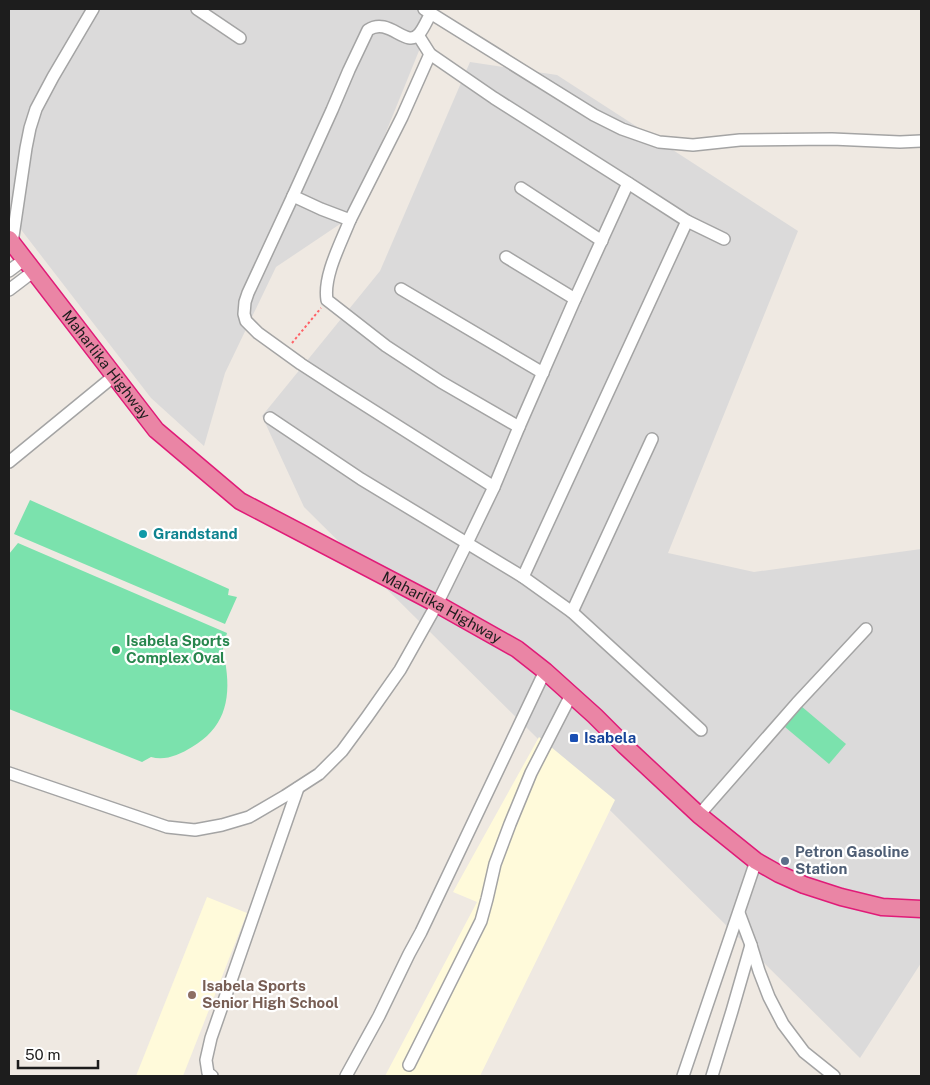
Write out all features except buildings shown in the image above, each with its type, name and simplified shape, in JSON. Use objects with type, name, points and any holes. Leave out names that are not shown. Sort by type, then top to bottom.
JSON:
[{"type":"highway","name":"Maharlika Highway","points":[[10,241],[156,430],[240,501],[437,604],[516,649],[545,671],[595,716],[699,815],[756,861],[779,874],[841,897],[882,907],[921,909]]},
{"type":"street","points":[[10,241],[26,148],[36,109],[93,9]]},
{"type":"street","points":[[196,9],[240,38]]},
{"type":"street","points":[[494,486],[284,352],[258,333],[246,321],[244,314],[248,293],[368,30],[372,27],[383,26],[407,38],[412,38],[418,35],[428,11],[622,130],[658,142],[693,145],[740,140],[832,139],[921,141]]},
{"type":"street","points":[[418,35],[430,54],[494,98],[687,221],[724,238]]},
{"type":"street","points":[[430,54],[402,116],[350,220],[327,280],[325,291],[327,300],[409,362],[440,382],[519,426]]},
{"type":"street","points":[[10,777],[167,827],[195,830],[249,817],[318,774],[342,751],[400,670],[437,604],[494,486],[542,373],[628,183]]},
{"type":"street","points":[[521,188],[602,241]]},
{"type":"street","points":[[293,196],[350,220]]},
{"type":"street","points":[[523,577],[687,221]]},
{"type":"street","points":[[506,257],[575,299]]},
{"type":"street","points":[[9,271],[30,265]]},
{"type":"street","points":[[9,290],[30,265]]},
{"type":"street","points":[[401,289],[542,373]]},
{"type":"street","points":[[9,462],[114,376]]},
{"type":"street","points":[[270,418],[361,479],[523,577],[572,612],[701,730]]},
{"type":"street","points":[[572,612],[652,439]]},
{"type":"street","points":[[699,815],[797,703],[866,629]]},
{"type":"street","points":[[346,1076],[379,1016],[421,932],[545,671]]},
{"type":"street","points":[[409,1065],[481,921],[495,864],[510,824],[531,773],[571,695]]},
{"type":"street","points":[[212,1076],[208,1073],[206,1060],[211,1038],[298,788]]},
{"type":"street","points":[[683,1076],[756,861]]},
{"type":"street","points":[[739,913],[769,997],[783,1024],[804,1052],[834,1076]]},
{"type":"street","points":[[712,1076],[751,945]]},
{"type":"path","points":[[284,352],[327,300]]},
{"type":"shaded area","points":[[9,9],[433,9],[427,31],[352,216],[276,267],[225,373],[204,446],[151,398],[9,214]]},
{"type":"shaded area","points":[[470,62],[557,75],[798,231],[668,553],[754,572],[921,549],[921,963],[860,1058],[304,507],[262,416],[380,271]]},
{"type":"shaded area","points":[[539,737],[615,800],[480,1076],[385,1076],[477,902],[453,892]]},
{"type":"shaded area","name":"Isabela Sports Senior High School","points":[[207,897],[247,913],[183,1076],[136,1076]]},
{"type":"green space","points":[[30,500],[229,589],[228,595],[237,597],[225,624],[14,534]]},
{"type":"green space","name":"Isabela Sports Complex Oval","points":[[18,543],[227,633],[223,653],[227,680],[226,703],[218,723],[203,740],[177,755],[167,758],[151,757],[142,762],[9,709],[9,554]]},
{"type":"green space","points":[[801,706],[846,744],[829,764],[785,727]]},
{"type":"place","name":"Grandstand","points":[[143,534]]},
{"type":"place","name":"Isabela Sports Complex Oval","points":[[116,650]]},
{"type":"place","name":"Isabela","points":[[574,738]]},
{"type":"place","name":"Petron Gasoline Station","points":[[785,861]]},
{"type":"place","name":"Isabela Sports Senior High School","points":[[192,995]]}]
